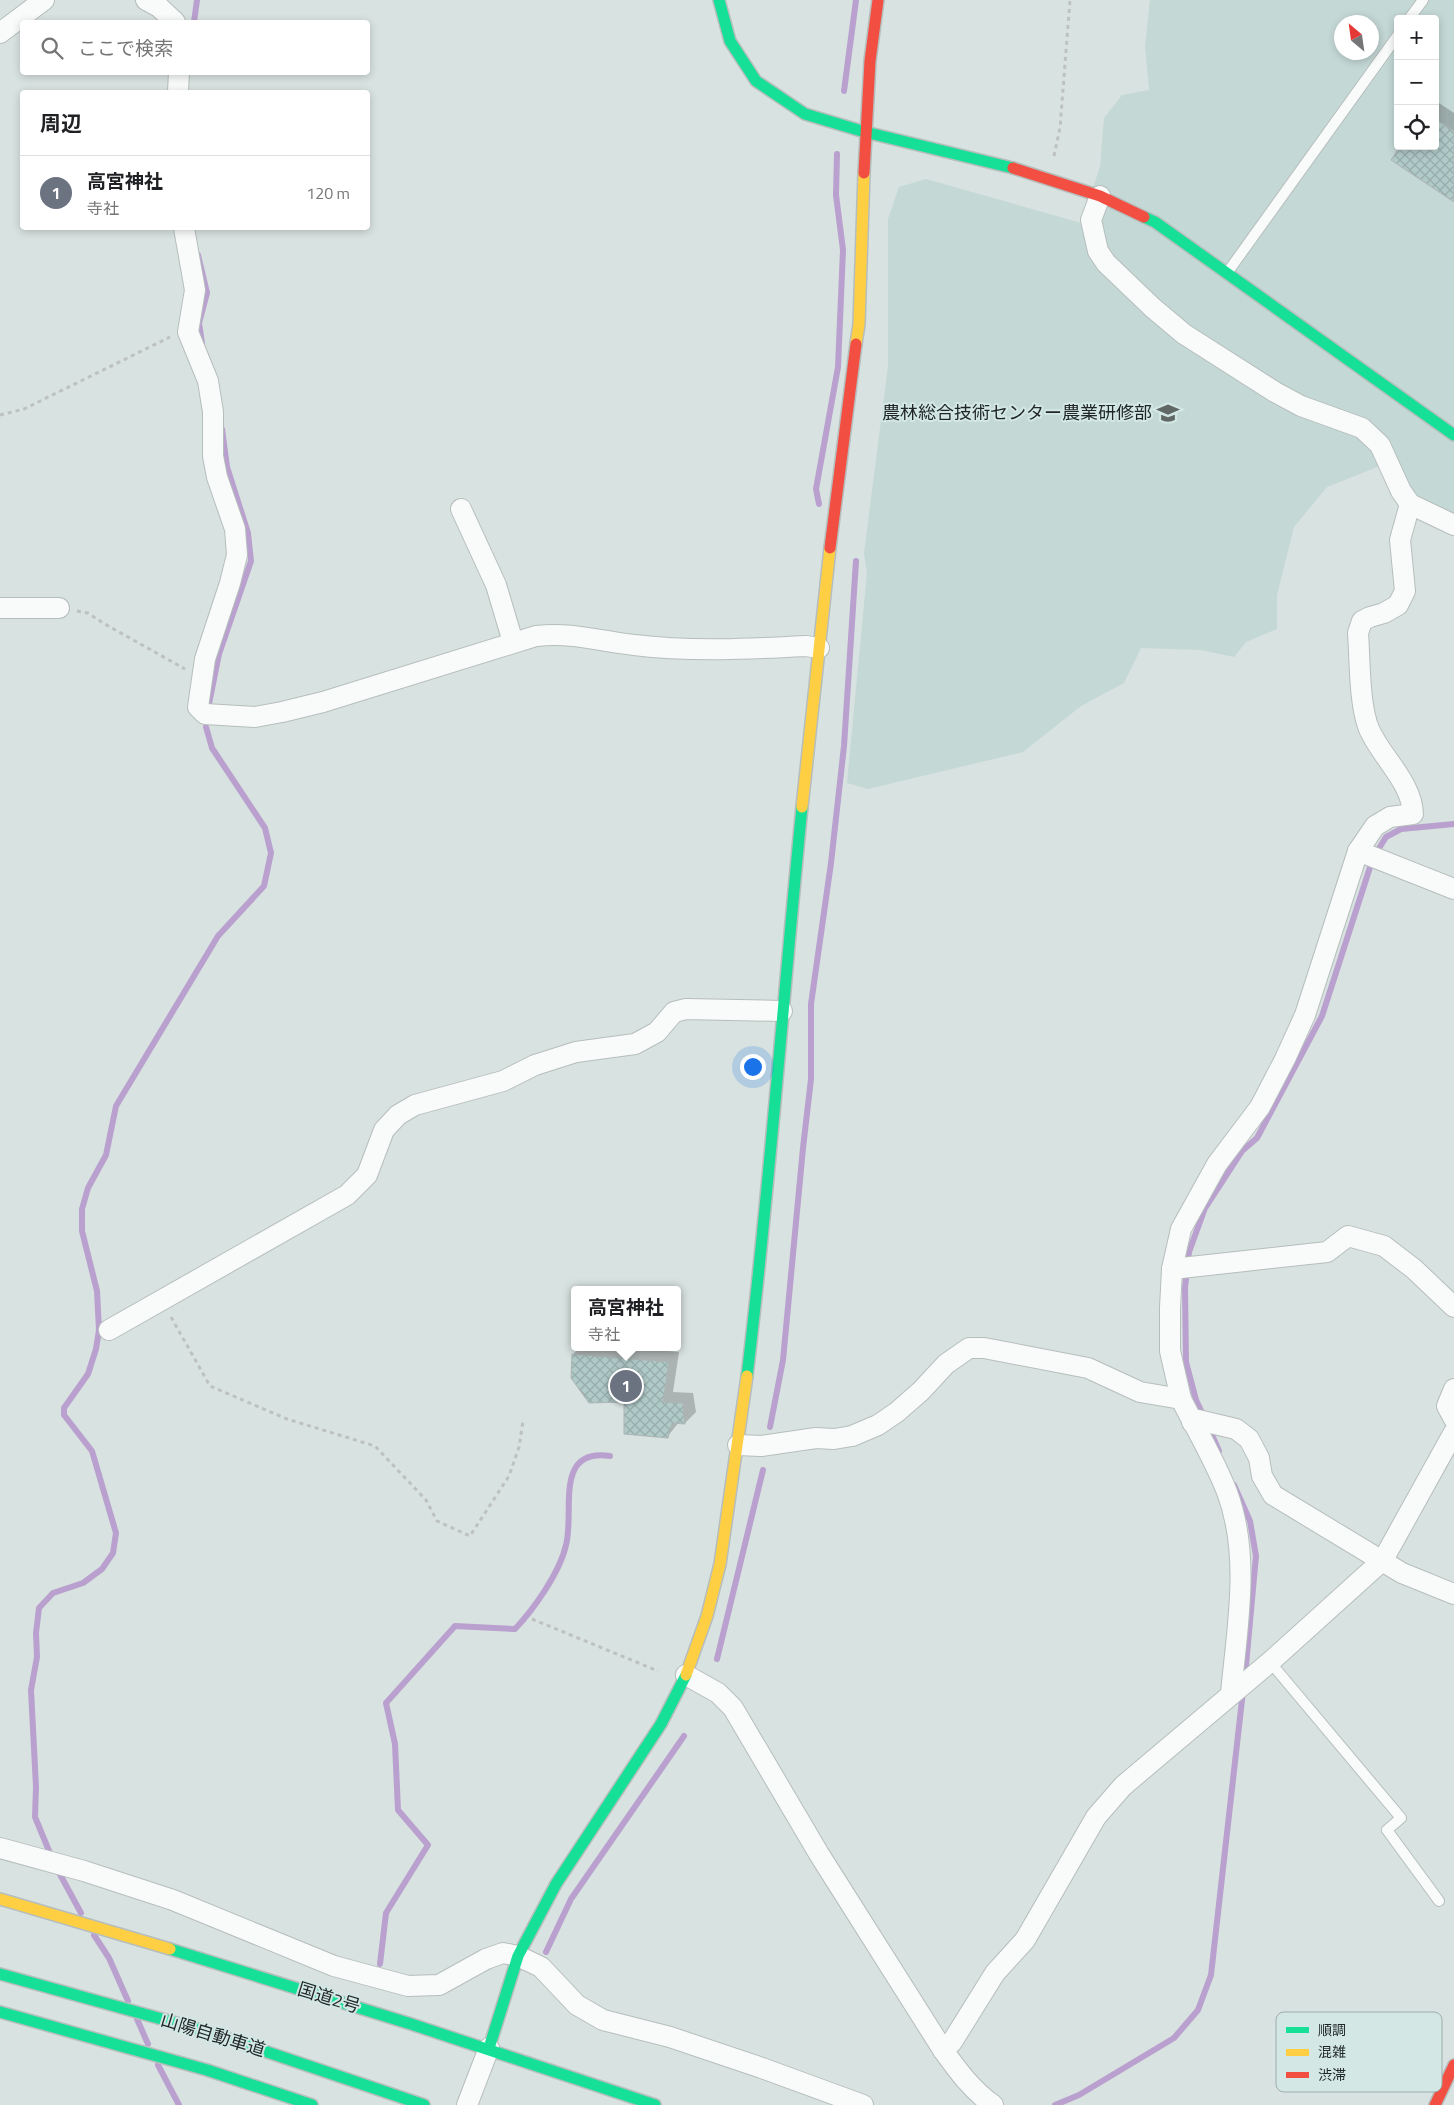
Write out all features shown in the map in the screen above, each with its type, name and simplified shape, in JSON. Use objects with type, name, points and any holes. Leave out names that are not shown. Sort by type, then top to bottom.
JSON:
[{"type":"main road","points":[[719,0],[730,42],[756,81],[804,114],[865,132],[1049,178],[1100,196],[1155,222],[1454,435]]},
{"type":"main road","points":[[488,2048],[518,1956],[556,1884],[661,1724],[686,1675],[707,1616],[720,1564],[762,1261],[782,1011],[819,648],[838,480],[859,324],[865,132],[870,60],[878,0]]},
{"type":"main road","name":"国道2号","points":[[0,1900],[115,1932],[488,2048],[655,2105]]},
{"type":"main road","name":"山陽自動車道","points":[[0,1974],[205,2031],[424,2105]]},
{"type":"main road","name":"山陽自動車道","points":[[0,2012],[207,2070],[312,2105]]},
{"type":"main road","points":[[1442,2090],[1454,2065]]},
{"type":"main road","points":[[1435,2105],[1441,2092]]},
{"type":"street","points":[[0,33],[44,0]]},
{"type":"street","points":[[146,0],[159,7],[173,20]]},
{"type":"street","points":[[178,90],[179,75]]},
{"type":"street","points":[[1100,196],[1091,220],[1098,251],[1106,263],[1154,308],[1192,340],[1275,392],[1301,406],[1362,428],[1380,446],[1401,490],[1410,504],[1454,524]]},
{"type":"street","points":[[184,230],[195,290],[188,332],[208,381],[214,412],[213,456],[217,478],[235,529],[237,555],[230,583],[204,659],[198,707],[204,714],[255,717],[323,702],[536,636],[556,634],[579,635],[634,645],[724,651],[806,646],[819,648]]},
{"type":"street","points":[[1231,1694],[1240,1594],[1240,1558],[1227,1492],[1181,1400],[1170,1351],[1172,1269],[1181,1229],[1217,1164],[1260,1107],[1306,1015],[1358,852],[1375,826],[1390,817],[1413,814],[1407,791],[1368,727],[1364,710],[1358,633],[1362,621],[1398,605],[1405,591],[1400,540],[1410,504]]},
{"type":"street","points":[[461,509],[496,585],[513,642]]},
{"type":"street","points":[[0,608],[59,608]]},
{"type":"street","points":[[1358,852],[1454,889]]},
{"type":"street","points":[[109,1330],[347,1195],[367,1175],[384,1130],[398,1115],[415,1105],[502,1081],[535,1066],[576,1052],[635,1044],[657,1032],[674,1012],[686,1009],[782,1011]]},
{"type":"street","points":[[1172,1269],[1327,1252],[1348,1236],[1384,1246],[1414,1269],[1454,1307]]},
{"type":"street","points":[[738,1445],[761,1446],[816,1438],[834,1439],[852,1436],[878,1425],[898,1412],[946,1364],[969,1348],[984,1348],[1088,1368],[1140,1392],[1181,1400]]},
{"type":"street","points":[[1454,1389],[1447,1406],[1454,1419]]},
{"type":"street","points":[[1192,1422],[1198,1420],[1236,1429],[1249,1439],[1258,1458],[1262,1476],[1273,1495],[1402,1573],[1454,1594]]},
{"type":"street","points":[[943,2050],[952,2042],[996,1973],[1025,1940],[1096,1817],[1123,1786],[1270,1662],[1382,1560],[1454,1432]]},
{"type":"street","points":[[686,1675],[718,1693],[733,1708],[819,1854],[943,2050],[981,2102]]},
{"type":"street","points":[[0,1848],[84,1871],[173,1900],[334,1966],[408,1986],[439,1985],[486,1959],[503,1953],[518,1956],[541,1967],[577,2005],[603,2020],[734,2058],[863,2105]]},
{"type":"street","points":[[467,2105],[488,2048]]},
{"type":"lane","points":[[1412,15],[1423,0]]},
{"type":"lane","points":[[1226,274],[1394,41]]},
{"type":"lane","points":[[1270,1662],[1401,1818],[1387,1830],[1439,1901]]},
{"type":"path","points":[[1049,178],[1060,128],[1070,0]]},
{"type":"path","points":[[0,415],[24,410],[165,338],[188,332]]},
{"type":"path","points":[[59,608],[88,613],[201,678]]},
{"type":"path","points":[[163,1301],[210,1386],[287,1419],[375,1446],[426,1500],[437,1521],[470,1536],[509,1476],[519,1447],[523,1421]]},
{"type":"path","points":[[532,1619],[658,1671]]},
{"type":"shaded area","name":"農林総合技術センター農業研修部","points":[[1150,0],[1454,0],[1454,515],[1416,498],[1395,460],[1327,487],[1294,527],[1277,595],[1277,629],[1246,642],[1234,657],[1201,650],[1141,648],[1124,683],[1081,706],[1023,752],[868,789],[847,783],[867,573],[864,553],[888,366],[888,219],[899,187],[926,179],[1081,223],[1100,167],[1104,118],[1122,95],[1149,90],[1145,46]]},
{"type":"building","points":[[1439,122],[1454,131],[1454,202],[1391,160],[1397,150],[1439,150]]},
{"type":"building","points":[[572,1354],[669,1362],[663,1402],[683,1403],[685,1424],[672,1423],[668,1438],[624,1434],[624,1402],[589,1403],[571,1378]]},
{"type":"waterway","points":[[194,20],[197,0]]},
{"type":"waterway","points":[[844,91],[856,0]]},
{"type":"waterway","points":[[819,504],[816,489],[838,367],[843,250],[836,195],[837,154]]},
{"type":"waterway","points":[[198,255],[207,293],[199,323],[202,343]]},
{"type":"waterway","points":[[209,704],[219,654],[251,561],[248,533],[227,467],[222,429]]},
{"type":"waterway","points":[[770,1427],[783,1360],[811,1079],[811,1004],[831,863],[844,746],[856,561]]},
{"type":"waterway","points":[[52,1858],[35,1817],[36,1787],[31,1690],[37,1657],[36,1633],[39,1608],[53,1593],[83,1583],[102,1569],[113,1553],[116,1533],[92,1451],[64,1415],[64,1408],[88,1374],[96,1349],[99,1330],[97,1291],[82,1231],[82,1209],[88,1188],[106,1155],[116,1106],[218,936],[264,886],[271,853],[265,828],[212,748],[206,727]]},
{"type":"waterway","points":[[1204,1417],[1196,1400],[1186,1362],[1185,1288],[1189,1252],[1205,1208],[1242,1151],[1257,1138],[1322,1016],[1373,858],[1386,837],[1401,829],[1454,824]]},
{"type":"waterway","points":[[1208,1426],[1219,1451]]},
{"type":"waterway","points":[[380,1964],[386,1913],[428,1845],[398,1810],[395,1744],[386,1703],[455,1626],[515,1629],[545,1590],[563,1556],[568,1531],[570,1485],[573,1472],[580,1462],[592,1456],[610,1456]]},
{"type":"waterway","points":[[717,1659],[763,1470]]},
{"type":"waterway","points":[[1234,1485],[1250,1521],[1256,1556],[1245,1676]]},
{"type":"waterway","points":[[1055,2105],[1079,2095],[1174,2038],[1198,2010],[1211,1975],[1243,1691]]},
{"type":"waterway","points":[[546,1952],[571,1899],[684,1736]]},
{"type":"waterway","points":[[56,1867],[81,1913]]},
{"type":"waterway","points":[[94,1935],[109,1958],[128,2001]]},
{"type":"waterway","points":[[137,2019],[148,2044]]},
{"type":"waterway","points":[[158,2065],[179,2105]]},
{"type":"traffic: fast","points":[[719,0],[730,41],[756,81],[805,114],[865,132],[1013,168]]},
{"type":"traffic: fast","points":[[1144,217],[1155,222],[1454,435]]},
{"type":"traffic: fast","points":[[747,1376],[770,1163],[802,807]]},
{"type":"traffic: fast","points":[[489,2048],[518,1956],[556,1884],[661,1724],[686,1675]]},
{"type":"traffic: fast","points":[[170,1949],[411,2024],[655,2105]]},
{"type":"traffic: fast","points":[[0,1974],[205,2031],[424,2105]]},
{"type":"traffic: fast","points":[[0,2012],[207,2070],[312,2105]]},
{"type":"traffic: slow","points":[[856,344],[859,324],[864,173]]},
{"type":"traffic: slow","points":[[802,807],[830,548]]},
{"type":"traffic: slow","points":[[686,1675],[707,1616],[720,1564],[747,1376]]},
{"type":"traffic: slow","points":[[0,1899],[170,1949]]},
{"type":"traffic: jam","points":[[864,173],[870,61],[878,0]]},
{"type":"traffic: jam","points":[[1013,168],[1100,196],[1144,217]]},
{"type":"traffic: jam","points":[[830,548],[856,344]]},
{"type":"traffic: jam","points":[[1442,2090],[1454,2065]]},
{"type":"traffic: jam","points":[[1435,2105],[1441,2092]]},
{"type":"place","name":"農林総合技術センター農業研修部","points":[[1168,413]]},
{"type":"place","name":"高宮神社","points":[[626,1386]]}]
